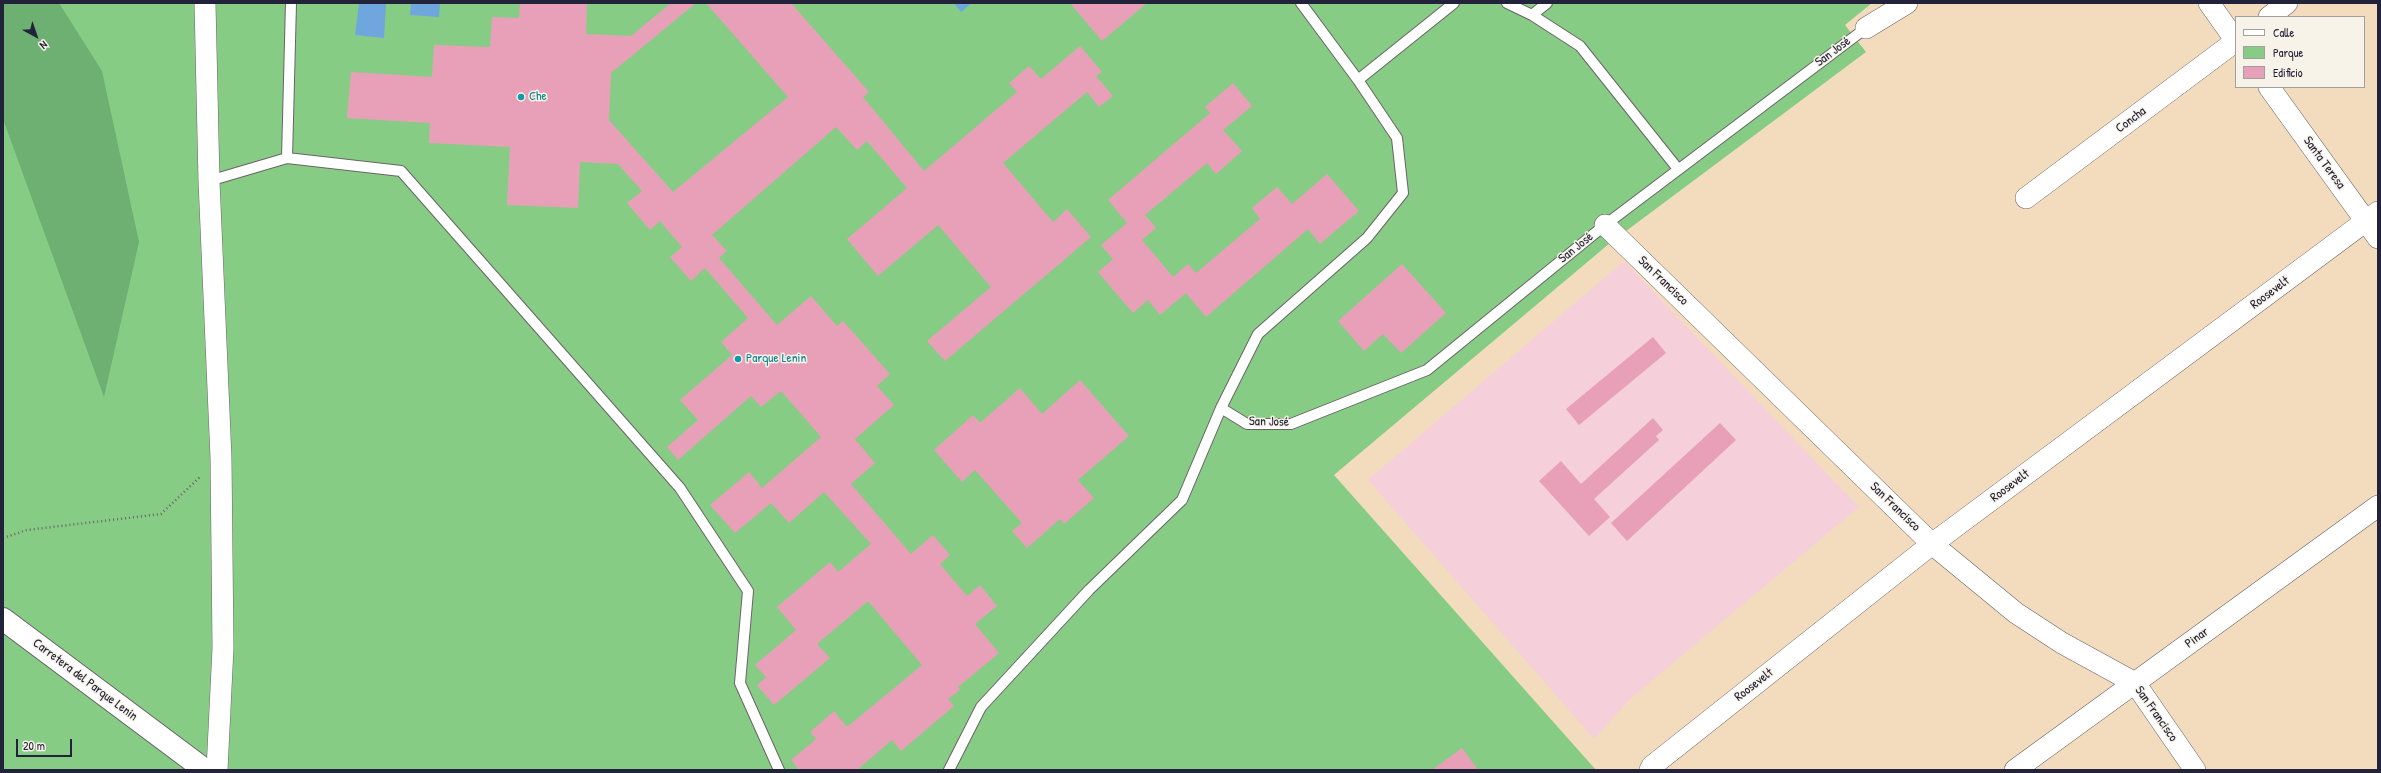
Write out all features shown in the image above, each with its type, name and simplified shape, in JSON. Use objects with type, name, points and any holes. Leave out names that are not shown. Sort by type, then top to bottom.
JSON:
[{"type":"street","points":[[205,3],[209,181],[221,458],[223,648],[217,770]]},
{"type":"street","name":"San José","points":[[1866,28],[1907,3]]},
{"type":"street","points":[[2209,3],[2235,40]]},
{"type":"street","points":[[2270,16],[2287,3]]},
{"type":"street","name":"Concha","points":[[2026,198],[2235,42]]},
{"type":"street","name":"Santa Teresa","points":[[2270,88],[2372,217],[2378,238]]},
{"type":"street","name":"Roosevelt","points":[[1650,770],[1652,766],[1932,544],[2372,217]]},
{"type":"street","name":"San Francisco","points":[[1605,225],[1932,544],[2016,613],[2062,643],[2135,683],[2195,770]]},
{"type":"street","name":"Pinar","points":[[2015,770],[2378,506]]},
{"type":"street","name":"Carretera del Parque Lenin","points":[[3,619],[205,770]]},
{"type":"lane","points":[[286,158],[291,3]]},
{"type":"lane","points":[[949,770],[981,707],[1089,590],[1182,500],[1221,408],[1258,334],[1367,238],[1403,193],[1397,138],[1358,80],[1301,3]]},
{"type":"lane","points":[[1358,80],[1454,3]]},
{"type":"lane","points":[[1506,3],[1532,15],[1580,46],[1678,169]]},
{"type":"lane","points":[[1532,15],[1547,3]]},
{"type":"lane","name":"San José","points":[[1221,408],[1247,424],[1291,424],[1427,370],[1605,225],[1866,28]]},
{"type":"lane","points":[[209,181],[286,158],[401,171],[680,488],[748,592],[740,683],[779,770]]},
{"type":"path","points":[[3,538],[27,530],[161,514],[221,458]]},
{"type":"shaded area","points":[[1624,261],[1859,507],[1630,699],[1594,739],[1368,480]]},
{"type":"green space","name":"Parque Lenin","points":[[3,3],[1872,3],[1845,25],[1866,52],[1610,243],[1334,475],[1596,770],[3,770]]},
{"type":"green space","points":[[3,3],[59,3],[102,71],[139,242],[104,397],[3,119]]},
{"type":"water","points":[[359,3],[386,3],[384,38],[355,35]]},
{"type":"water","points":[[411,3],[440,3],[439,17],[410,15]]},
{"type":"water","points":[[954,3],[972,3],[961,12]]},
{"type":"building","points":[[520,3],[587,3],[586,34],[631,36],[671,3],[696,3],[611,73],[609,120],[673,192],[788,97],[706,3],[791,3],[869,92],[863,97],[924,171],[1017,92],[1009,83],[1029,66],[1041,79],[1080,46],[1102,72],[1096,76],[1113,96],[1099,107],[1087,92],[1003,163],[1053,222],[1067,209],[1091,237],[945,361],[927,341],[991,287],[938,225],[878,276],[847,239],[907,188],[867,141],[857,150],[836,127],[712,235],[727,251],[719,258],[777,325],[811,296],[837,326],[843,321],[890,374],[877,386],[894,405],[855,439],[875,463],[851,484],[911,554],[933,535],[950,555],[940,564],[967,596],[980,585],[997,606],[975,624],[999,653],[958,687],[960,690],[948,699],[954,706],[901,751],[892,740],[857,770],[799,770],[791,760],[816,739],[810,732],[834,711],[847,727],[922,665],[868,601],[817,644],[830,658],[774,705],[757,685],[766,677],[755,665],[796,630],[777,607],[830,562],[838,572],[871,544],[824,492],[789,523],[771,503],[735,533],[710,505],[749,472],[762,488],[821,437],[781,391],[761,407],[751,396],[678,460],[667,447],[698,420],[680,400],[732,355],[721,342],[748,318],[705,268],[691,281],[670,257],[682,247],[660,221],[650,230],[627,203],[642,191],[618,164],[580,162],[578,208],[507,205],[510,147],[429,143],[430,123],[347,118],[351,72],[432,77],[434,45],[490,47],[492,17],[519,18]]},
{"type":"building","points":[[1070,3],[1147,3],[1102,41]]},
{"type":"building","points":[[1233,83],[1252,106],[1223,130],[1242,151],[1216,174],[1207,163],[1145,215],[1156,228],[1142,240],[1173,277],[1188,264],[1196,273],[1260,219],[1252,208],[1277,187],[1292,204],[1327,174],[1359,211],[1320,244],[1308,229],[1206,317],[1186,293],[1160,315],[1148,300],[1133,313],[1098,272],[1113,259],[1101,245],[1127,223],[1108,200],[1210,113],[1205,107]]},
{"type":"building","points":[[1402,264],[1446,313],[1401,353],[1383,334],[1364,351],[1338,321]]},
{"type":"building","points":[[1653,337],[1666,353],[1579,425],[1566,409]]},
{"type":"building","points":[[1080,380],[1129,436],[1078,480],[1094,498],[1064,524],[1060,519],[1027,548],[1012,531],[1022,523],[975,470],[962,482],[934,450],[973,415],[980,423],[1020,388],[1042,414]]},
{"type":"building","points":[[1653,418],[1663,430],[1656,436],[1659,440],[1594,499],[1610,517],[1589,536],[1539,481],[1561,461],[1581,484]]},
{"type":"building","points":[[1720,423],[1736,440],[1627,541],[1611,523]]},
{"type":"building","points":[[1462,748],[1478,770],[1432,770]]},
{"type":"place","name":"Che","points":[[521,97]]},
{"type":"place","name":"Parque Lenin","points":[[738,359]]}]
